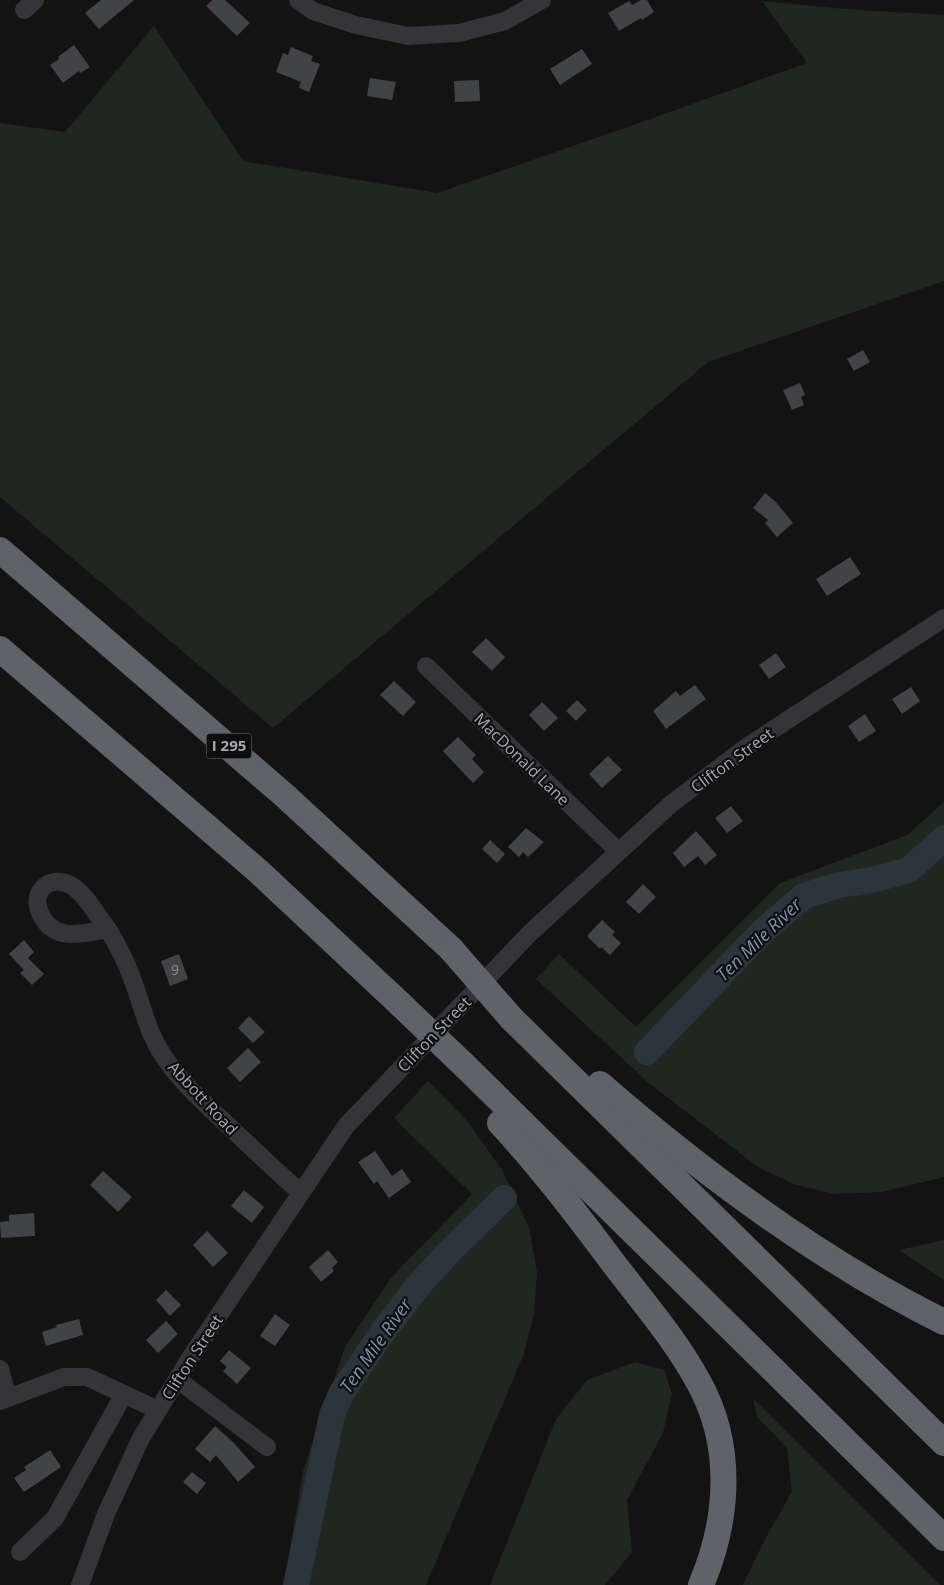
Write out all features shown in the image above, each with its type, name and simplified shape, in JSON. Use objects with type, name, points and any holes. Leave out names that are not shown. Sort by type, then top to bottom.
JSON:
[{"type":"highway","name":"I 295","points":[[0,550],[278,789],[451,949],[517,1015]]},
{"type":"highway","points":[[0,649],[230,847],[460,1073],[944,1538]]},
{"type":"highway","points":[[0,660],[248,882],[394,1008]]},
{"type":"highway","points":[[517,1015],[714,1177],[780,1224],[840,1263],[886,1291],[944,1322]]},
{"type":"highway","points":[[517,1015],[944,1443]]},
{"type":"highway","points":[[460,1073],[557,1192],[688,1362],[703,1391],[719,1434],[725,1484],[716,1548],[701,1585]]},
{"type":"street","points":[[298,0],[313,11],[356,25],[408,36],[459,33],[505,21],[542,0]]},
{"type":"street","name":"Clifton Street","points":[[80,1585],[106,1514],[141,1438],[177,1379],[346,1126],[530,932],[671,804],[748,746],[944,618]]},
{"type":"street","name":"MacDonald Lane","points":[[426,666],[618,851]]},
{"type":"street","name":"Abbott Road","points":[[108,929],[120,949],[155,1042],[174,1069],[202,1102],[300,1193]]},
{"type":"street","points":[[0,1369],[4,1400],[64,1377],[87,1376],[158,1410]]},
{"type":"street","points":[[177,1379],[267,1447]]},
{"type":"street","points":[[20,1552],[55,1518],[124,1394]]},
{"type":"shaded area","points":[[762,1],[845,9],[944,15],[944,281],[708,362],[273,728],[0,497],[0,123],[65,132],[154,26],[243,161],[437,193],[807,63]]},
{"type":"shaded area","points":[[944,802],[944,1177],[882,1192],[834,1194],[793,1184],[758,1167],[650,1084],[536,979],[559,954],[636,1027],[780,883],[907,835]]},
{"type":"shaded area","points":[[428,1081],[469,1123],[502,1170],[529,1227],[537,1272],[534,1315],[523,1356],[426,1585],[284,1585],[303,1471],[345,1347],[391,1278],[472,1194],[394,1118]]},
{"type":"shaded area","points":[[944,1240],[944,1280],[899,1250]]},
{"type":"shaded area","points":[[635,1362],[664,1370],[672,1394],[663,1433],[627,1500],[632,1552],[605,1585],[490,1585],[556,1419],[587,1380]]},
{"type":"shaded area","points":[[753,1398],[940,1585],[743,1585],[765,1539],[792,1492],[787,1448],[757,1417]]},
{"type":"building","points":[[101,0],[134,0],[99,29],[85,13]]},
{"type":"building","points":[[212,0],[225,0],[250,23],[237,36],[206,6]]},
{"type":"building","points":[[641,0],[647,0],[654,12],[619,31],[608,13],[629,1],[632,5]]},
{"type":"building","points":[[74,45],[90,67],[80,73],[79,71],[63,83],[50,65]]},
{"type":"building","points":[[291,47],[313,56],[311,61],[320,64],[309,92],[299,88],[301,82],[276,72],[283,53],[288,55]]},
{"type":"building","points":[[582,49],[592,64],[560,85],[550,69]]},
{"type":"building","points":[[370,78],[396,82],[392,100],[367,96]]},
{"type":"building","points":[[479,80],[480,101],[455,102],[454,81]]},
{"type":"building","points":[[863,350],[870,362],[854,371],[847,359]]},
{"type":"building","points":[[800,383],[805,395],[801,397],[804,405],[792,410],[783,390]]},
{"type":"building","points":[[765,493],[776,502],[793,523],[777,537],[765,523],[768,520],[753,508]]},
{"type":"building","points":[[850,557],[861,574],[827,596],[816,579]]},
{"type":"building","points":[[486,638],[505,657],[492,671],[472,652]]},
{"type":"building","points":[[776,653],[786,667],[769,679],[759,665]]},
{"type":"building","points":[[394,681],[416,702],[403,716],[380,695]]},
{"type":"building","points":[[695,685],[706,699],[666,729],[653,711],[676,691],[680,696]]},
{"type":"building","points":[[911,687],[920,701],[902,714],[892,699]]},
{"type":"building","points":[[577,700],[587,710],[576,721],[566,711]]},
{"type":"building","points":[[542,702],[558,718],[544,731],[529,715]]},
{"type":"building","points":[[865,714],[876,731],[859,742],[848,726]]},
{"type":"building","points":[[458,737],[476,755],[472,759],[484,772],[473,783],[443,751]]},
{"type":"building","points":[[608,756],[622,770],[602,788],[589,774]]},
{"type":"building","points":[[731,806],[743,821],[727,833],[715,818]]},
{"type":"building","points":[[526,828],[544,842],[528,857],[523,852],[519,857],[508,847]]},
{"type":"building","points":[[696,831],[717,855],[705,865],[698,856],[684,867],[673,853]]},
{"type":"building","points":[[490,840],[505,854],[497,863],[482,849]]},
{"type":"building","points":[[643,884],[656,897],[639,914],[626,902]]},
{"type":"building","points":[[602,920],[615,932],[612,935],[621,943],[610,955],[601,947],[600,949],[587,936]]},
{"type":"building","points":[[24,940],[34,952],[28,958],[44,974],[32,985],[20,973],[24,970],[9,954]]},
{"type":"building","points":[[179,954],[188,979],[170,986],[161,961]]},
{"type":"building","points":[[249,1016],[265,1032],[253,1043],[238,1028]]},
{"type":"building","points":[[248,1048],[261,1062],[240,1082],[227,1068]]},
{"type":"building","points":[[375,1151],[392,1176],[402,1169],[411,1182],[389,1198],[377,1181],[374,1184],[358,1162]]},
{"type":"building","points":[[103,1171],[132,1197],[118,1212],[90,1185]]},
{"type":"building","points":[[244,1190],[264,1207],[252,1223],[231,1206]]},
{"type":"building","points":[[34,1213],[35,1236],[1,1238],[0,1222],[9,1221],[9,1215]]},
{"type":"building","points":[[207,1231],[228,1253],[213,1267],[193,1245]]},
{"type":"building","points":[[328,1250],[338,1262],[332,1268],[334,1271],[321,1282],[309,1267]]},
{"type":"building","points":[[166,1290],[181,1305],[170,1316],[156,1300]]},
{"type":"building","points":[[275,1314],[290,1325],[275,1346],[260,1336]]},
{"type":"building","points":[[79,1319],[83,1335],[46,1346],[42,1332],[57,1327],[56,1325]]},
{"type":"building","points":[[166,1321],[178,1334],[158,1353],[146,1340]]},
{"type":"building","points":[[229,1350],[251,1368],[237,1384],[223,1371],[227,1367],[220,1361]]},
{"type":"building","points":[[215,1426],[234,1443],[255,1467],[238,1482],[216,1455],[210,1462],[195,1449]]},
{"type":"building","points":[[50,1450],[61,1467],[24,1492],[14,1478],[26,1470],[24,1467]]},
{"type":"building","points":[[192,1472],[206,1483],[197,1494],[183,1482]]},
{"type":"waterway","name":"Ten Mile River","points":[[647,1052],[764,930],[804,896],[839,885],[872,880],[909,870],[944,838]]},
{"type":"waterway","name":"Ten Mile River","points":[[296,1585],[332,1415],[342,1392],[382,1333],[418,1286],[446,1255],[504,1198]]}]
